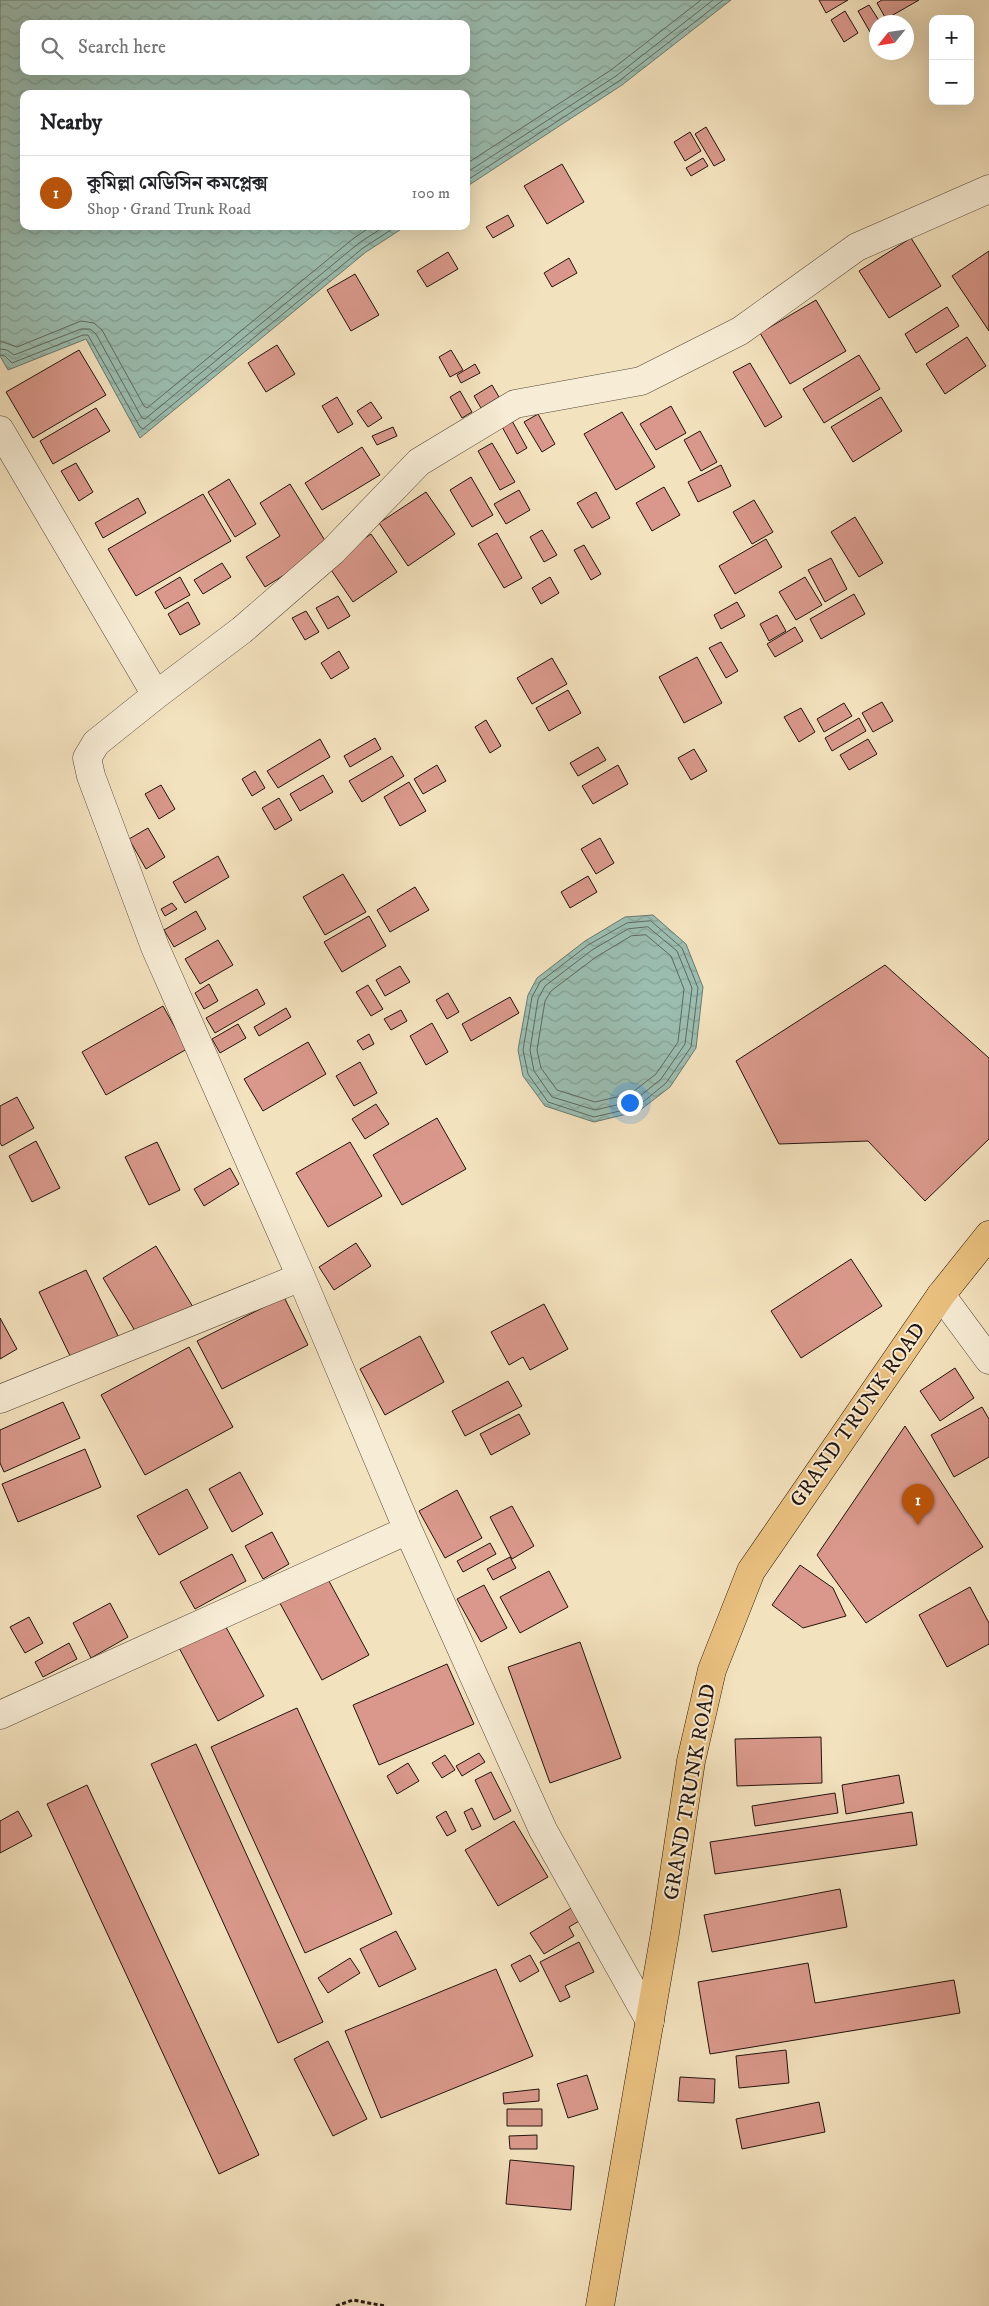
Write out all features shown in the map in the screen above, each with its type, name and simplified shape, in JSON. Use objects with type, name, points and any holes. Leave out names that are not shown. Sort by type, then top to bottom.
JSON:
[{"type":"highway","name":"GRAND TRUNK ROAD","points":[[600,2306],[650,2021],[691,1761],[712,1670],[751,1571],[941,1295],[989,1235]]},
{"type":"street","points":[[650,2021],[542,1830],[408,1530],[301,1277],[156,947],[91,776],[87,758],[96,743],[242,630],[333,551],[419,462],[515,404],[642,381],[740,331],[857,247],[989,189]]},
{"type":"street","points":[[0,430],[156,695]]},
{"type":"street","points":[[0,1398],[301,1277]]},
{"type":"street","points":[[941,1295],[989,1360]]},
{"type":"street","points":[[0,1715],[408,1530]]},
{"type":"path","points":[[336,2306],[353,2300],[385,2306]]},
{"type":"water","points":[[0,0],[731,0],[622,85],[470,184],[470,90],[20,90],[20,230],[400,230],[366,252],[140,438],[86,339],[8,370],[0,356]]},
{"type":"water","points":[[653,915],[686,944],[703,987],[696,1048],[670,1087],[639,1111],[594,1122],[545,1106],[523,1076],[518,1050],[528,995],[537,978],[585,941],[625,917]]},
{"type":"building","points":[[819,0],[848,0],[826,13]]},
{"type":"building","points":[[882,0],[919,0],[893,15],[884,15],[877,3]]},
{"type":"building","points":[[869,5],[875,15],[869,15],[869,30],[858,11]]},
{"type":"building","points":[[845,11],[858,33],[844,42],[831,20]]},
{"type":"building","points":[[706,127],[725,160],[714,166],[695,134]]},
{"type":"building","points":[[690,132],[701,151],[685,161],[674,142]]},
{"type":"building","points":[[703,158],[708,166],[691,176],[686,168]]},
{"type":"building","points":[[562,164],[584,202],[547,224],[524,186]]},
{"type":"building","points":[[508,215],[514,226],[493,238],[486,227]]},
{"type":"building","points":[[911,238],[941,286],[889,318],[859,271]]},
{"type":"building","points":[[989,251],[989,331],[952,276]]},
{"type":"building","points":[[448,252],[458,269],[427,287],[417,271]]},
{"type":"building","points":[[569,258],[577,273],[552,287],[544,273]]},
{"type":"building","points":[[355,274],[379,315],[351,331],[327,290]]},
{"type":"building","points":[[816,300],[846,351],[790,384],[760,333]]},
{"type":"building","points":[[947,307],[959,326],[916,353],[905,334]]},
{"type":"building","points":[[967,337],[986,366],[945,394],[926,364]]},
{"type":"building","points":[[277,345],[295,374],[266,392],[248,363]]},
{"type":"building","points":[[79,350],[106,395],[33,438],[6,392]]},
{"type":"building","points":[[451,350],[463,370],[450,377],[439,357]]},
{"type":"building","points":[[859,355],[880,389],[824,423],[803,389]]},
{"type":"building","points":[[750,363],[782,417],[765,427],[733,372]]},
{"type":"building","points":[[475,364],[480,373],[461,383],[457,375]]},
{"type":"building","points":[[492,385],[499,397],[481,408],[474,396]]},
{"type":"building","points":[[460,391],[472,412],[462,418],[450,397]]},
{"type":"building","points":[[337,397],[353,424],[338,433],[322,406]]},
{"type":"building","points":[[881,397],[902,431],[853,462],[831,427]]},
{"type":"building","points":[[371,402],[382,418],[368,427],[357,411]]},
{"type":"building","points":[[671,406],[686,433],[656,450],[640,424]]},
{"type":"building","points":[[96,408],[110,431],[53,464],[40,441]]},
{"type":"building","points":[[622,412],[655,467],[616,490],[584,434]]},
{"type":"building","points":[[538,414],[555,444],[542,452],[524,422]]},
{"type":"building","points":[[511,419],[527,448],[517,454],[501,425]]},
{"type":"building","points":[[393,427],[397,436],[377,445],[372,436]]},
{"type":"building","points":[[700,431],[717,462],[701,471],[684,440]]},
{"type":"building","points":[[492,443],[515,482],[500,490],[478,451]]},
{"type":"building","points":[[362,447],[380,475],[322,510],[305,483]]},
{"type":"building","points":[[76,463],[93,492],[79,501],[61,471]]},
{"type":"building","points":[[721,465],[731,486],[698,502],[688,482]]},
{"type":"building","points":[[471,477],[493,515],[472,527],[450,490]]},
{"type":"building","points":[[229,479],[256,524],[235,537],[208,492]]},
{"type":"building","points":[[290,484],[329,547],[265,587],[246,557],[280,536],[260,503]]},
{"type":"building","points":[[664,487],[680,515],[652,531],[636,503]]},
{"type":"building","points":[[519,490],[530,510],[506,524],[494,504]]},
{"type":"building","points":[[426,492],[455,534],[408,566],[379,523]]},
{"type":"building","points":[[596,492],[610,518],[592,528],[577,503]]},
{"type":"building","points":[[203,494],[231,541],[136,596],[108,549]]},
{"type":"building","points":[[138,498],[146,513],[103,538],[95,523]]},
{"type":"building","points":[[754,500],[773,532],[752,544],[733,512]]},
{"type":"building","points":[[855,517],[883,563],[859,577],[831,532]]},
{"type":"building","points":[[542,530],[557,555],[544,562],[530,537]]},
{"type":"building","points":[[497,533],[522,578],[504,588],[478,544]]},
{"type":"building","points":[[371,534],[397,572],[353,602],[327,564]]},
{"type":"building","points":[[766,539],[782,567],[735,594],[719,566]]},
{"type":"building","points":[[584,545],[601,574],[591,580],[574,550]]},
{"type":"building","points":[[831,558],[847,589],[825,602],[808,570]]},
{"type":"building","points":[[222,563],[231,577],[203,594],[194,580]]},
{"type":"building","points":[[180,577],[190,595],[165,609],[155,592]]},
{"type":"building","points":[[550,577],[559,593],[541,604],[532,588]]},
{"type":"building","points":[[805,577],[822,605],[796,620],[779,592]]},
{"type":"building","points":[[854,594],[865,614],[821,639],[810,619]]},
{"type":"building","points":[[338,596],[350,616],[328,629],[316,608]]},
{"type":"building","points":[[188,602],[200,624],[180,635],[168,614]]},
{"type":"building","points":[[737,602],[745,616],[721,629],[714,615]]},
{"type":"building","points":[[306,611],[319,632],[305,640],[292,618]]},
{"type":"building","points":[[777,615],[786,631],[769,641],[760,624]]},
{"type":"building","points":[[795,627],[803,641],[775,657],[767,644]]},
{"type":"building","points":[[721,642],[738,671],[726,678],[709,648]]},
{"type":"building","points":[[339,651],[349,668],[331,679],[321,663]]},
{"type":"building","points":[[697,657],[722,703],[684,723],[659,677]]},
{"type":"building","points":[[552,658],[567,684],[532,704],[517,678]]},
{"type":"building","points":[[568,690],[581,713],[549,731],[536,708]]},
{"type":"building","points":[[882,702],[893,721],[873,732],[862,713]]},
{"type":"building","points":[[844,703],[852,716],[824,732],[817,719]]},
{"type":"building","points":[[801,708],[815,732],[799,742],[784,717]]},
{"type":"building","points":[[859,718],[866,731],[832,751],[825,738]]},
{"type":"building","points":[[486,720],[501,746],[490,753],[475,727]]},
{"type":"building","points":[[375,738],[381,749],[350,767],[344,756]]},
{"type":"building","points":[[320,739],[330,757],[278,788],[267,771]]},
{"type":"building","points":[[868,739],[877,754],[849,770],[840,755]]},
{"type":"building","points":[[598,747],[606,760],[578,776],[570,763]]},
{"type":"building","points":[[694,749],[707,771],[691,780],[678,758]]},
{"type":"building","points":[[392,756],[404,776],[362,802],[349,781]]},
{"type":"building","points":[[437,765],[446,781],[423,794],[414,779]]},
{"type":"building","points":[[618,765],[628,784],[593,804],[582,786]]},
{"type":"building","points":[[255,771],[265,788],[252,796],[242,779]]},
{"type":"building","points":[[323,775],[333,792],[300,811],[290,794]]},
{"type":"building","points":[[409,782],[426,811],[400,826],[384,797]]},
{"type":"building","points":[[161,785],[175,809],[159,819],[145,794]]},
{"type":"building","points":[[279,798],[292,820],[275,830],[262,808]]},
{"type":"building","points":[[148,828],[165,857],[146,869],[129,839]]},
{"type":"building","points":[[600,838],[614,863],[596,874],[581,849]]},
{"type":"building","points":[[218,856],[229,877],[185,903],[173,882]]},
{"type":"building","points":[[343,874],[366,912],[325,935],[303,897]]},
{"type":"building","points":[[588,876],[597,892],[570,908],[561,892]]},
{"type":"building","points":[[415,887],[429,910],[390,932],[377,910]]},
{"type":"building","points":[[172,903],[177,909],[165,916],[161,909]]},
{"type":"building","points":[[196,911],[206,929],[174,947],[164,930]]},
{"type":"building","points":[[369,916],[386,946],[342,972],[324,942]]},
{"type":"building","points":[[218,940],[233,965],[200,984],[185,959]]},
{"type":"building","points":[[885,965],[989,1058],[989,1139],[925,1201],[868,1141],[779,1144],[736,1061]]},
{"type":"building","points":[[400,966],[410,982],[385,996],[376,980]]},
{"type":"building","points":[[209,984],[218,1001],[204,1009],[195,993]]},
{"type":"building","points":[[368,985],[383,1009],[371,1016],[356,992]]},
{"type":"building","points":[[257,989],[265,1004],[215,1033],[206,1018]]},
{"type":"building","points":[[448,993],[459,1012],[447,1019],[436,1000]]},
{"type":"building","points":[[510,997],[519,1013],[471,1041],[462,1024]]},
{"type":"building","points":[[163,1006],[187,1049],[106,1095],[82,1052]]},
{"type":"building","points":[[286,1008],[291,1017],[259,1036],[254,1027]]},
{"type":"building","points":[[401,1010],[407,1021],[391,1030],[384,1019]]},
{"type":"building","points":[[432,1023],[448,1052],[426,1065],[410,1036]]},
{"type":"building","points":[[238,1024],[246,1038],[220,1053],[212,1039]]},
{"type":"building","points":[[369,1034],[374,1044],[363,1050],[357,1041]]},
{"type":"building","points":[[308,1042],[326,1074],[263,1111],[244,1079]]},
{"type":"building","points":[[360,1062],[377,1093],[354,1106],[336,1076]]},
{"type":"building","points":[[17,1097],[34,1128],[2,1146],[0,1143],[0,1106]]},
{"type":"building","points":[[376,1104],[389,1124],[365,1139],[352,1119]]},
{"type":"building","points":[[437,1118],[466,1169],[402,1205],[373,1155]]},
{"type":"building","points":[[36,1141],[60,1188],[32,1202],[9,1156]]},
{"type":"building","points":[[157,1142],[180,1190],[149,1205],[125,1157]]},
{"type":"building","points":[[350,1142],[382,1196],[328,1227],[296,1173]]},
{"type":"building","points":[[230,1168],[239,1184],[204,1206],[194,1189]]},
{"type":"building","points":[[356,1243],[371,1266],[334,1290],[319,1267]]},
{"type":"building","points":[[156,1246],[193,1307],[140,1339],[103,1278]]},
{"type":"building","points":[[851,1259],[882,1306],[801,1358],[771,1311]]},
{"type":"building","points":[[86,1270],[120,1340],[73,1362],[39,1292]]},
{"type":"building","points":[[284,1297],[308,1345],[222,1389],[197,1341]]},
{"type":"building","points":[[544,1304],[568,1349],[530,1370],[523,1357],[509,1365],[491,1332]]},
{"type":"building","points":[[0,1318],[17,1349],[0,1359]]},
{"type":"building","points":[[420,1336],[444,1382],[385,1415],[360,1369]]},
{"type":"building","points":[[189,1347],[233,1427],[145,1475],[101,1395]]},
{"type":"building","points":[[955,1368],[974,1398],[940,1421],[920,1391]]},
{"type":"building","points":[[508,1381],[522,1406],[465,1436],[452,1411]]},
{"type":"building","points":[[63,1402],[80,1438],[4,1472],[0,1463],[0,1430]]},
{"type":"building","points":[[982,1407],[989,1419],[989,1457],[954,1477],[931,1435]]},
{"type":"building","points":[[519,1414],[530,1434],[491,1455],[480,1434]]},
{"type":"building","points":[[905,1426],[983,1547],[866,1623],[817,1555]]},
{"type":"building","points":[[85,1449],[101,1487],[18,1522],[2,1484]]},
{"type":"building","points":[[240,1472],[263,1514],[232,1532],[209,1489]]},
{"type":"building","points":[[187,1489],[208,1528],[159,1555],[137,1516]]},
{"type":"building","points":[[457,1490],[482,1538],[445,1558],[419,1511]]},
{"type":"building","points":[[512,1506],[534,1546],[512,1559],[490,1517]]},
{"type":"building","points":[[272,1532],[289,1564],[263,1579],[245,1546]]},
{"type":"building","points":[[490,1543],[496,1554],[463,1572],[457,1561]]},
{"type":"building","points":[[232,1554],[246,1581],[195,1609],[180,1582]]},
{"type":"building","points":[[510,1557],[516,1568],[493,1580],[487,1569]]},
{"type":"building","points":[[800,1565],[833,1588],[846,1616],[803,1628],[772,1605]]},
{"type":"building","points":[[323,1570],[369,1655],[322,1680],[276,1596]]},
{"type":"building","points":[[549,1571],[568,1607],[520,1633],[500,1597]]},
{"type":"building","points":[[484,1585],[507,1628],[481,1642],[457,1599]]},
{"type":"building","points":[[970,1587],[989,1623],[989,1644],[947,1667],[919,1615]]},
{"type":"building","points":[[110,1603],[128,1637],[91,1658],[73,1623]]},
{"type":"building","points":[[29,1617],[43,1643],[25,1653],[10,1627]]},
{"type":"building","points":[[222,1620],[264,1696],[218,1721],[177,1644]]},
{"type":"building","points":[[580,1642],[621,1758],[550,1783],[508,1667]]},
{"type":"building","points":[[69,1643],[77,1659],[43,1677],[35,1662]]},
{"type":"building","points":[[447,1664],[474,1724],[379,1765],[353,1705]]},
{"type":"building","points":[[297,1708],[392,1914],[305,1953],[211,1747]]},
{"type":"building","points":[[821,1737],[822,1783],[737,1786],[735,1739]]},
{"type":"building","points":[[196,1744],[323,2022],[278,2043],[151,1764]]},
{"type":"building","points":[[479,1753],[485,1762],[462,1776],[456,1766]]},
{"type":"building","points":[[445,1755],[455,1770],[442,1778],[432,1763]]},
{"type":"building","points":[[408,1763],[419,1781],[397,1794],[387,1776]]},
{"type":"building","points":[[491,1772],[511,1811],[494,1820],[475,1780]]},
{"type":"building","points":[[899,1775],[904,1803],[846,1814],[842,1785]]},
{"type":"building","points":[[87,1785],[259,2155],[219,2174],[47,1804]]},
{"type":"building","points":[[835,1793],[838,1813],[755,1826],[752,1806]]},
{"type":"building","points":[[472,1808],[481,1826],[472,1830],[464,1812]]},
{"type":"building","points":[[18,1811],[32,1836],[0,1853],[0,1821]]},
{"type":"building","points":[[446,1811],[456,1831],[447,1836],[436,1817]]},
{"type":"building","points":[[912,1812],[917,1845],[715,1874],[710,1842]]},
{"type":"building","points":[[514,1821],[548,1877],[498,1906],[465,1850]]},
{"type":"building","points":[[840,1889],[847,1927],[712,1952],[704,1915]]},
{"type":"building","points":[[578,1904],[586,1917],[569,1927],[574,1936],[544,1954],[530,1933]]},
{"type":"building","points":[[396,1931],[416,1969],[379,1987],[360,1949]]},
{"type":"building","points":[[579,1942],[594,1972],[565,1986],[570,1997],[560,2002],[540,1962]]},
{"type":"building","points":[[530,1955],[539,1971],[520,1982],[511,1965]]},
{"type":"building","points":[[350,1958],[360,1973],[328,1993],[318,1978]]},
{"type":"building","points":[[808,1963],[815,2003],[954,1980],[960,2013],[710,2054],[698,1982]]},
{"type":"building","points":[[496,1969],[533,2056],[381,2118],[345,2031]]},
{"type":"building","points":[[328,2041],[367,2119],[333,2136],[294,2059]]},
{"type":"building","points":[[786,2050],[789,2083],[739,2088],[736,2056]]},
{"type":"building","points":[[587,2075],[598,2109],[568,2118],[557,2084]]},
{"type":"building","points":[[680,2077],[715,2079],[714,2103],[678,2101]]},
{"type":"building","points":[[539,2089],[539,2101],[504,2104],[503,2093]]},
{"type":"building","points":[[819,2102],[825,2132],[742,2149],[736,2119]]},
{"type":"building","points":[[507,2109],[542,2109],[542,2126],[507,2126]]},
{"type":"building","points":[[537,2135],[537,2149],[510,2149],[509,2136]]},
{"type":"building","points":[[510,2160],[574,2166],[571,2210],[506,2204]]},
{"type":"place","name":"কুমিল্লা মেডিসিন কমপ্লেক্স","points":[[918,1525]]}]
